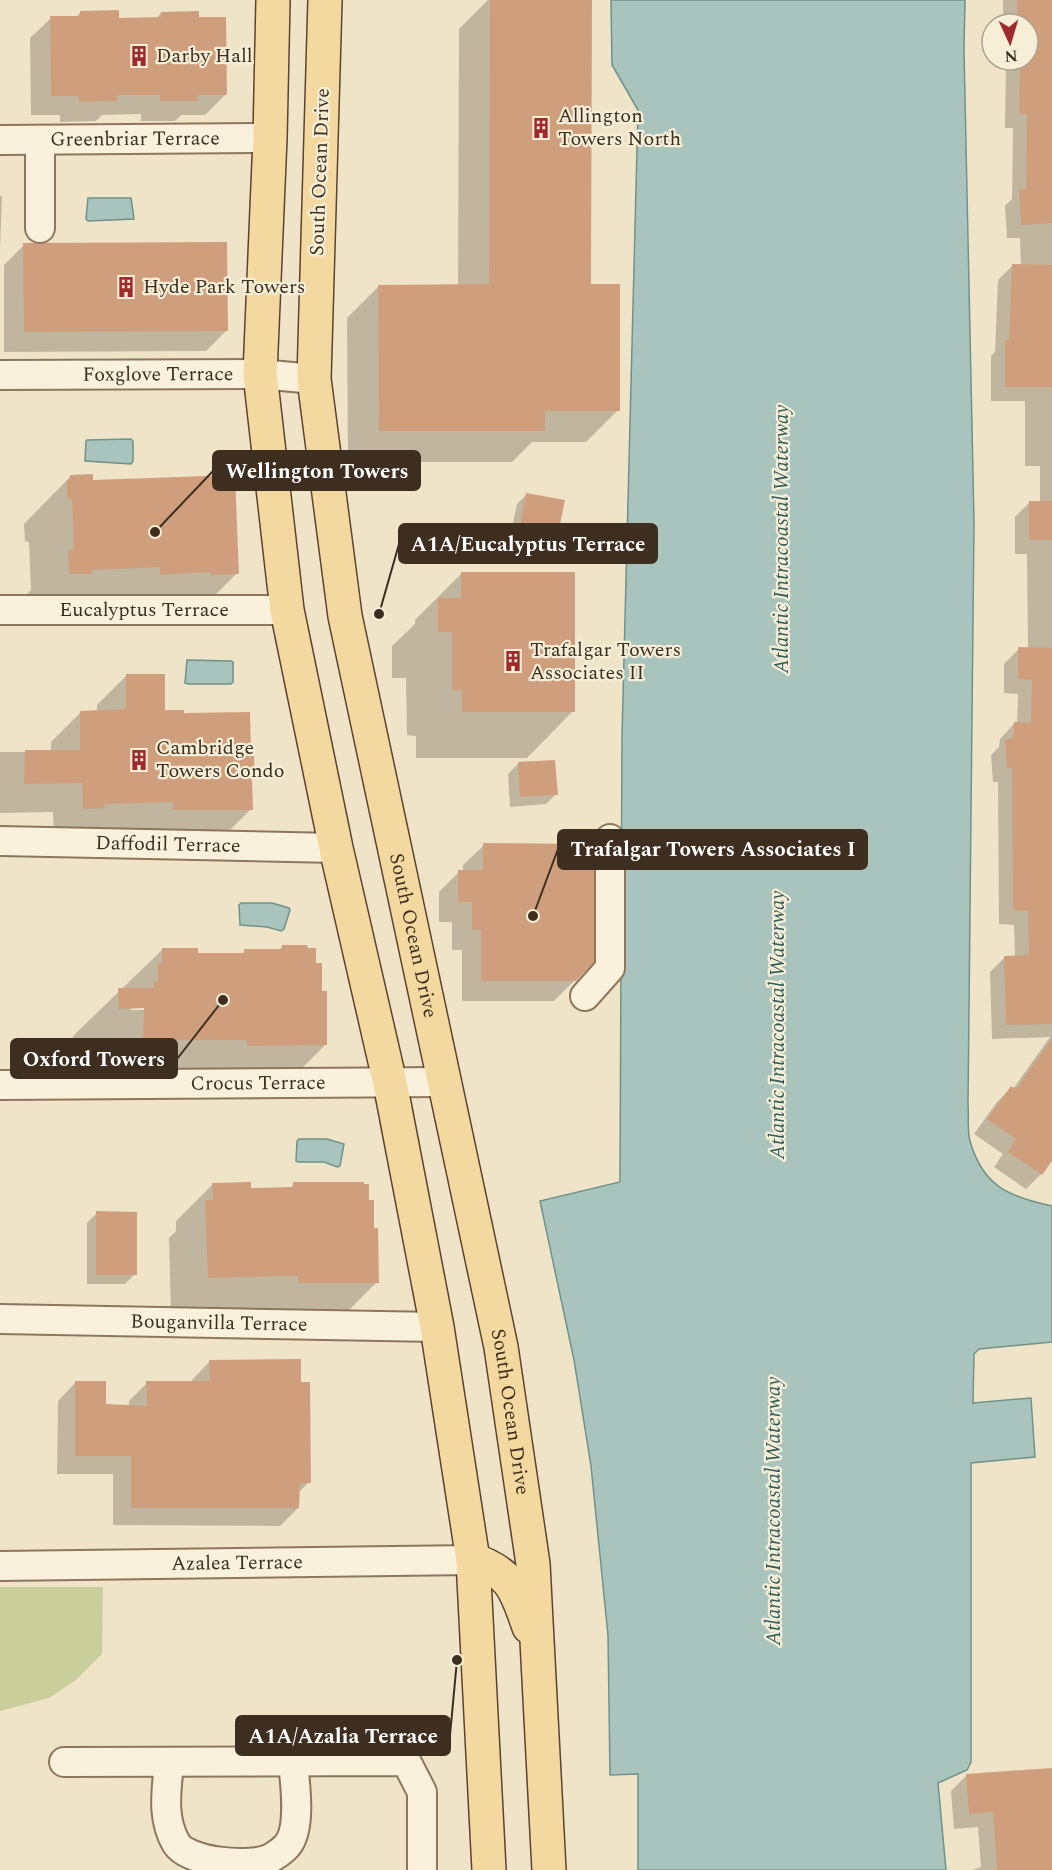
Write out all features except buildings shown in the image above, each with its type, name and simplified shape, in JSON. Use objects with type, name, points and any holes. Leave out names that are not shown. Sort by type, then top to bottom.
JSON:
[{"type":"main road","points":[[273,0],[260,374],[287,610],[336,848],[390,1083],[437,1327],[473,1560],[489,1870]]},
{"type":"main road","name":"South Ocean Drive","points":[[325,0],[314,379],[345,616],[501,1347],[533,1564],[549,1870]]},
{"type":"main road","points":[[473,1560],[494,1567],[507,1579],[520,1600],[529,1627],[540,1697]]},
{"type":"street","name":"Greenbriar Terrace","points":[[0,140],[270,138]]},
{"type":"street","points":[[40,140],[40,228]]},
{"type":"street","name":"Foxglove Terrace","points":[[0,375],[260,374],[314,379]]},
{"type":"street","name":"Eucalyptus Terrace","points":[[0,610],[287,610]]},
{"type":"street","points":[[585,996],[610,968],[610,839]]},
{"type":"street","name":"Daffodil Terrace","points":[[0,841],[336,848]]},
{"type":"street","name":"Crocus Terrace","points":[[0,1085],[443,1082]]},
{"type":"street","name":"Bouganvilla Terrace","points":[[0,1319],[437,1327]]},
{"type":"street","name":"Azalea Terrace","points":[[0,1566],[473,1560]]},
{"type":"street","points":[[64,1762],[406,1761],[423,1792],[422,1870]]},
{"type":"street","points":[[169,1762],[165,1810],[169,1829],[177,1846],[197,1857],[225,1863],[246,1863],[270,1858],[289,1843],[297,1814],[293,1762]]},
{"type":"green space","points":[[0,1587],[103,1587],[102,1654],[76,1680],[49,1698],[0,1711]]},
{"type":"water","name":"Atlantic Intracoastal Waterway","points":[[611,0],[965,0],[964,50],[974,522],[969,1132],[976,1157],[982,1169],[991,1179],[1011,1194],[1052,1206],[1052,1342],[979,1349],[974,1354],[973,1403],[1031,1398],[1035,1457],[971,1463],[971,1762],[967,1770],[938,1783],[946,1870],[638,1870],[638,1774],[610,1775],[608,1635],[591,1466],[574,1360],[540,1201],[620,1182],[622,736],[638,110],[612,65]]},
{"type":"water","points":[[88,198],[131,198],[134,219],[88,221],[86,219]]},
{"type":"water","points":[[131,439],[133,441],[133,461],[131,464],[85,461],[87,440]]},
{"type":"water","points":[[187,660],[231,661],[233,662],[233,682],[231,684],[185,683]]},
{"type":"water","points":[[241,903],[272,903],[289,908],[284,929],[281,931],[267,927],[240,925],[239,905]]},
{"type":"water","points":[[299,1139],[327,1139],[344,1144],[340,1166],[324,1162],[296,1161]]},
{"type":"place","name":"Darby Hall","points":[[139,56]]},
{"type":"place","name":"Allington Towers North","points":[[541,128]]},
{"type":"place","name":"Hyde Park Towers","points":[[126,287]]},
{"type":"place","name":"Wellington Towers","points":[[155,532]]},
{"type":"place","name":"A1A/Eucalyptus Terrace","points":[[379,614]]},
{"type":"place","name":"Trafalgar Towers Associates II","points":[[513,661]]},
{"type":"place","name":"Cambridge Towers Condo","points":[[139,760]]},
{"type":"place","name":"Trafalgar Towers Associates I","points":[[533,916]]},
{"type":"place","name":"Oxford Towers","points":[[223,1000]]},
{"type":"place","name":"A1A/Azalia Terrace","points":[[457,1660]]}]
